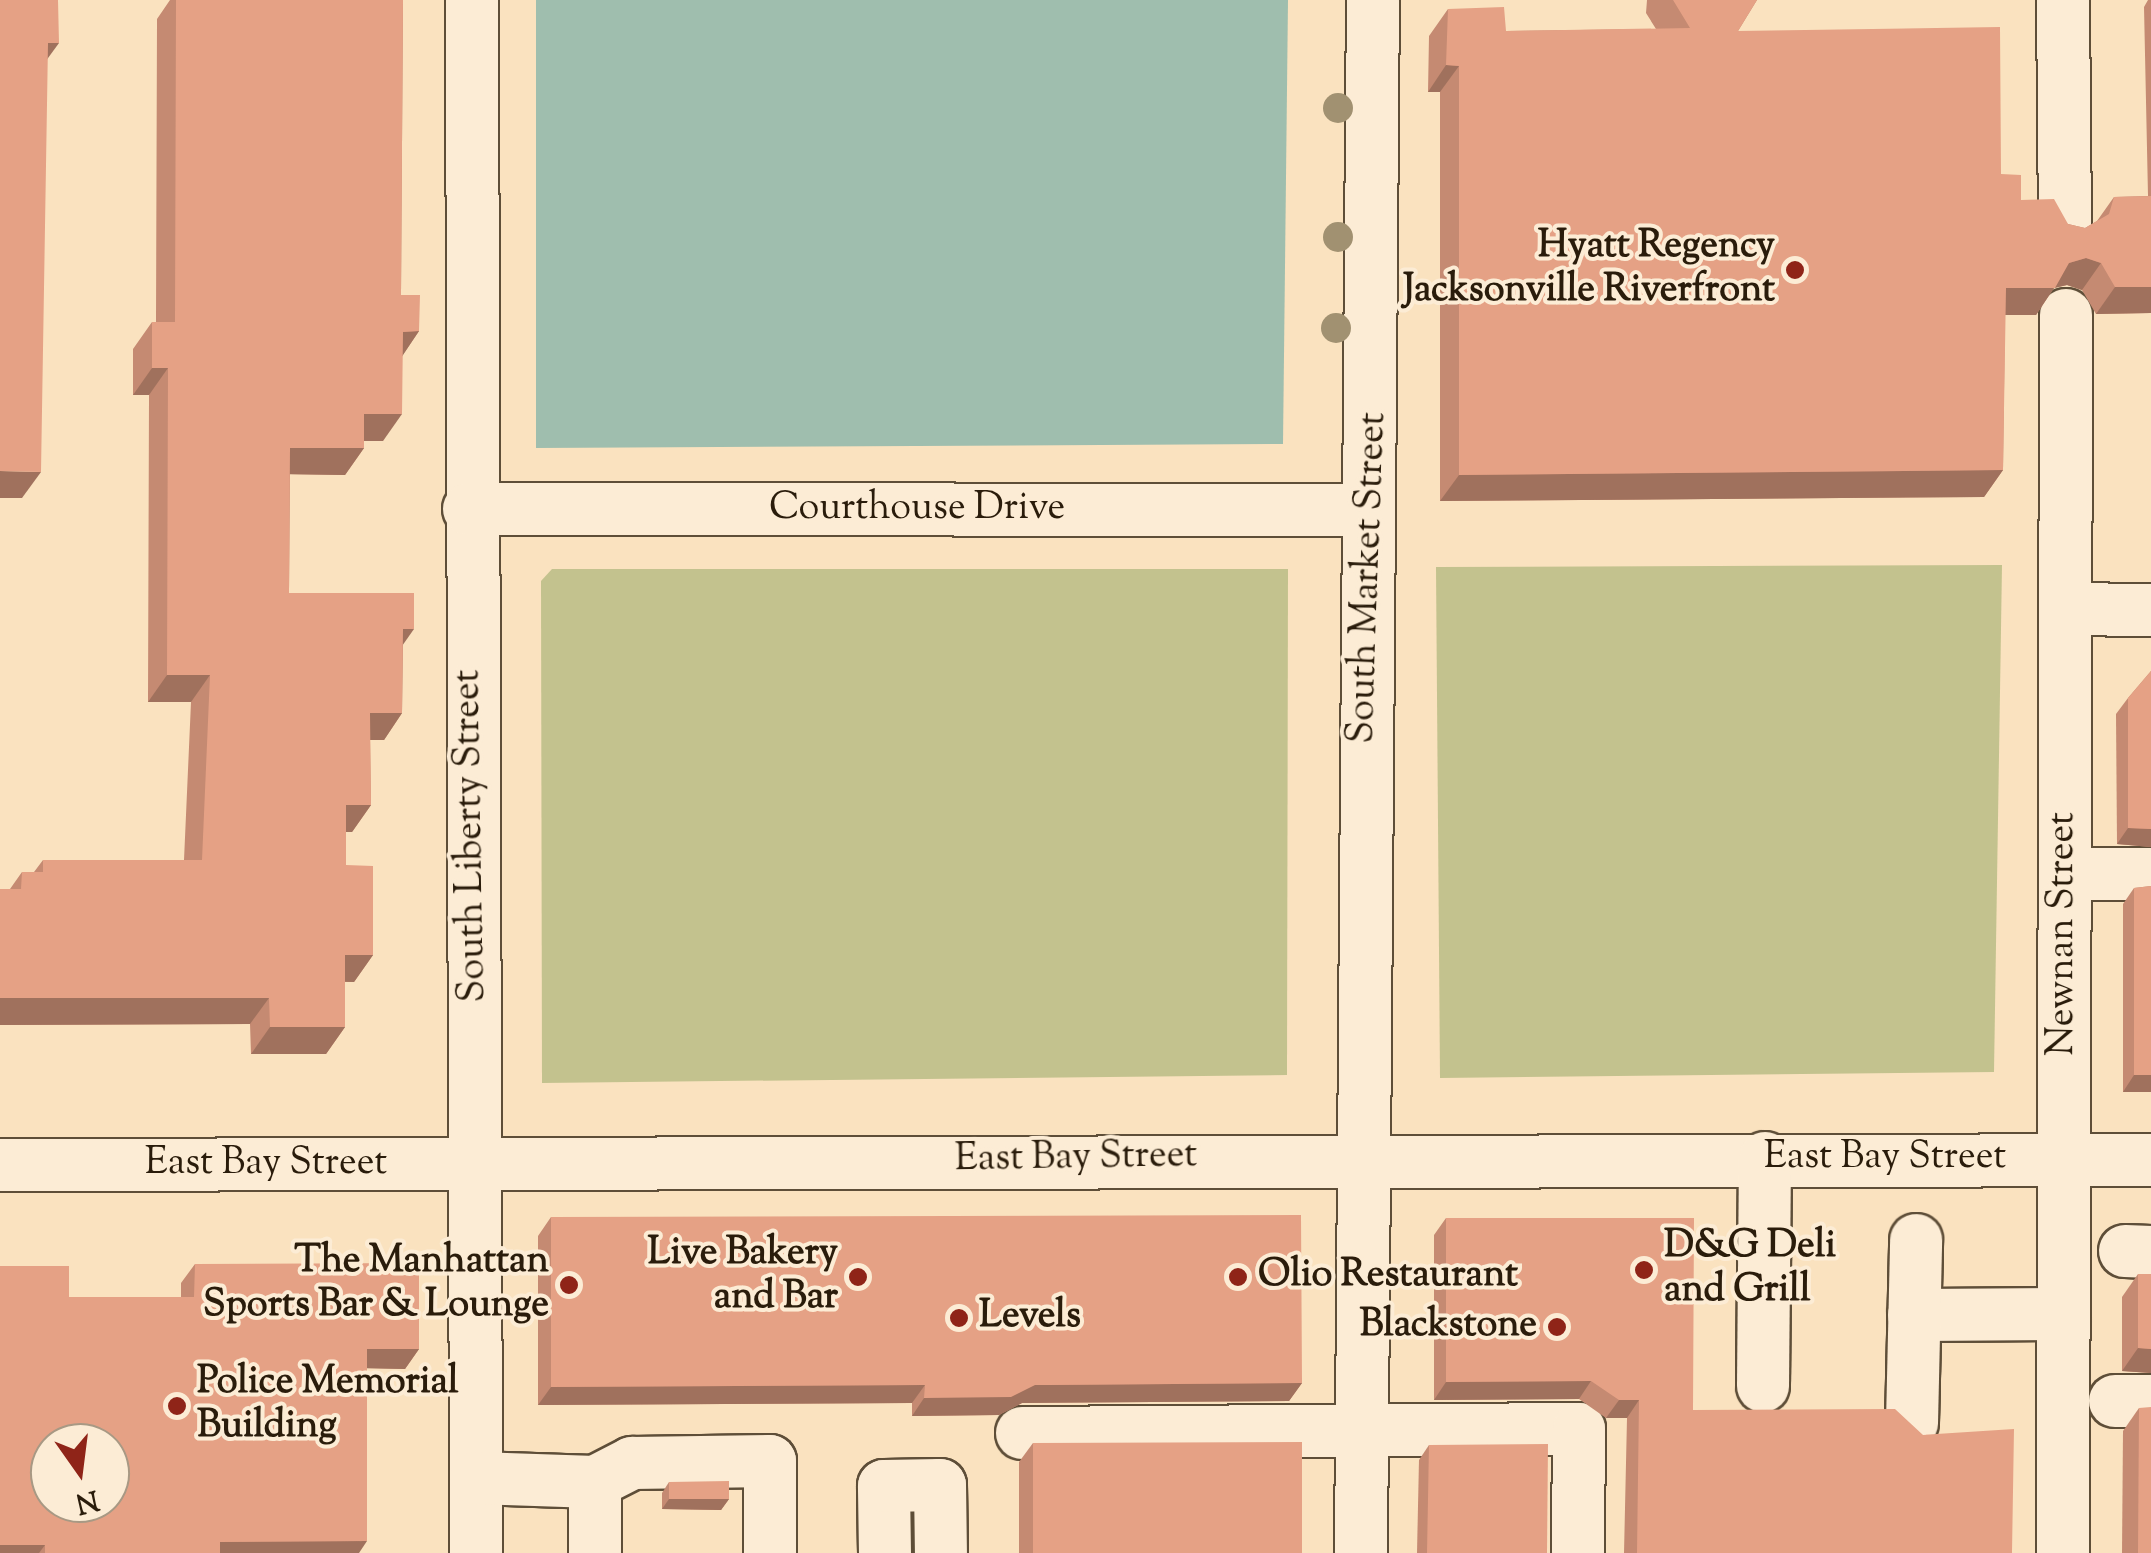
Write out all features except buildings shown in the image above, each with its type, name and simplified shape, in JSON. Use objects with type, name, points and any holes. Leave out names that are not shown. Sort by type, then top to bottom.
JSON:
[{"type":"street","name":"South Liberty Street","points":[[472,0],[469,509],[476,1553]]},
{"type":"street","name":"South Market Street","points":[[1361,1553],[1365,510],[1374,392],[1373,0]]},
{"type":"street","points":[[2063,0],[2065,225]]},
{"type":"street","name":"Newnan Street","points":[[2064,1553],[2066,314]]},
{"type":"street","name":"Courthouse Drive","points":[[469,509],[1365,510]]},
{"type":"street","points":[[2066,610],[2151,610]]},
{"type":"street","points":[[2064,874],[2151,874]]},
{"type":"street","name":"East Bay Street","points":[[0,1165],[1362,1156],[2151,1160]]},
{"type":"street","points":[[1763,1386],[1766,1158]]},
{"type":"street","points":[[1912,1422],[1916,1240]]},
{"type":"street","points":[[1914,1315],[2064,1314]]},
{"type":"street","points":[[1022,1433],[1362,1426],[1579,1428],[1578,1553]]},
{"type":"street","points":[[476,1478],[595,1482],[632,1463],[770,1461],[770,1553]]},
{"type":"street","points":[[595,1482],[595,1553]]},
{"type":"street","points":[[885,1553],[884,1486],[940,1485],[941,1553]]},
{"type":"shaded area","points":[[536,0],[1288,0],[1283,444],[536,448]]},
{"type":"shaded area","points":[[2002,565],[1994,1072],[1440,1078],[1436,567]]},
{"type":"shaded area","points":[[552,569],[1288,569],[1287,1075],[542,1083],[541,581]]},
{"type":"place","name":"Hyatt Regency Jacksonville Riverfront","points":[[1795,270]]},
{"type":"place","name":"D&G Deli and Grill","points":[[1644,1270]]},
{"type":"place","name":"Live Bakery and Bar","points":[[858,1277]]},
{"type":"place","name":"Olio Restaurant","points":[[1238,1277]]},
{"type":"place","name":"The Manhattan Sports Bar & Lounge","points":[[569,1285]]},
{"type":"place","name":"Levels","points":[[959,1318]]},
{"type":"place","name":"Blackstone","points":[[1557,1327]]},
{"type":"place","name":"Police Memorial Building","points":[[177,1406]]}]
